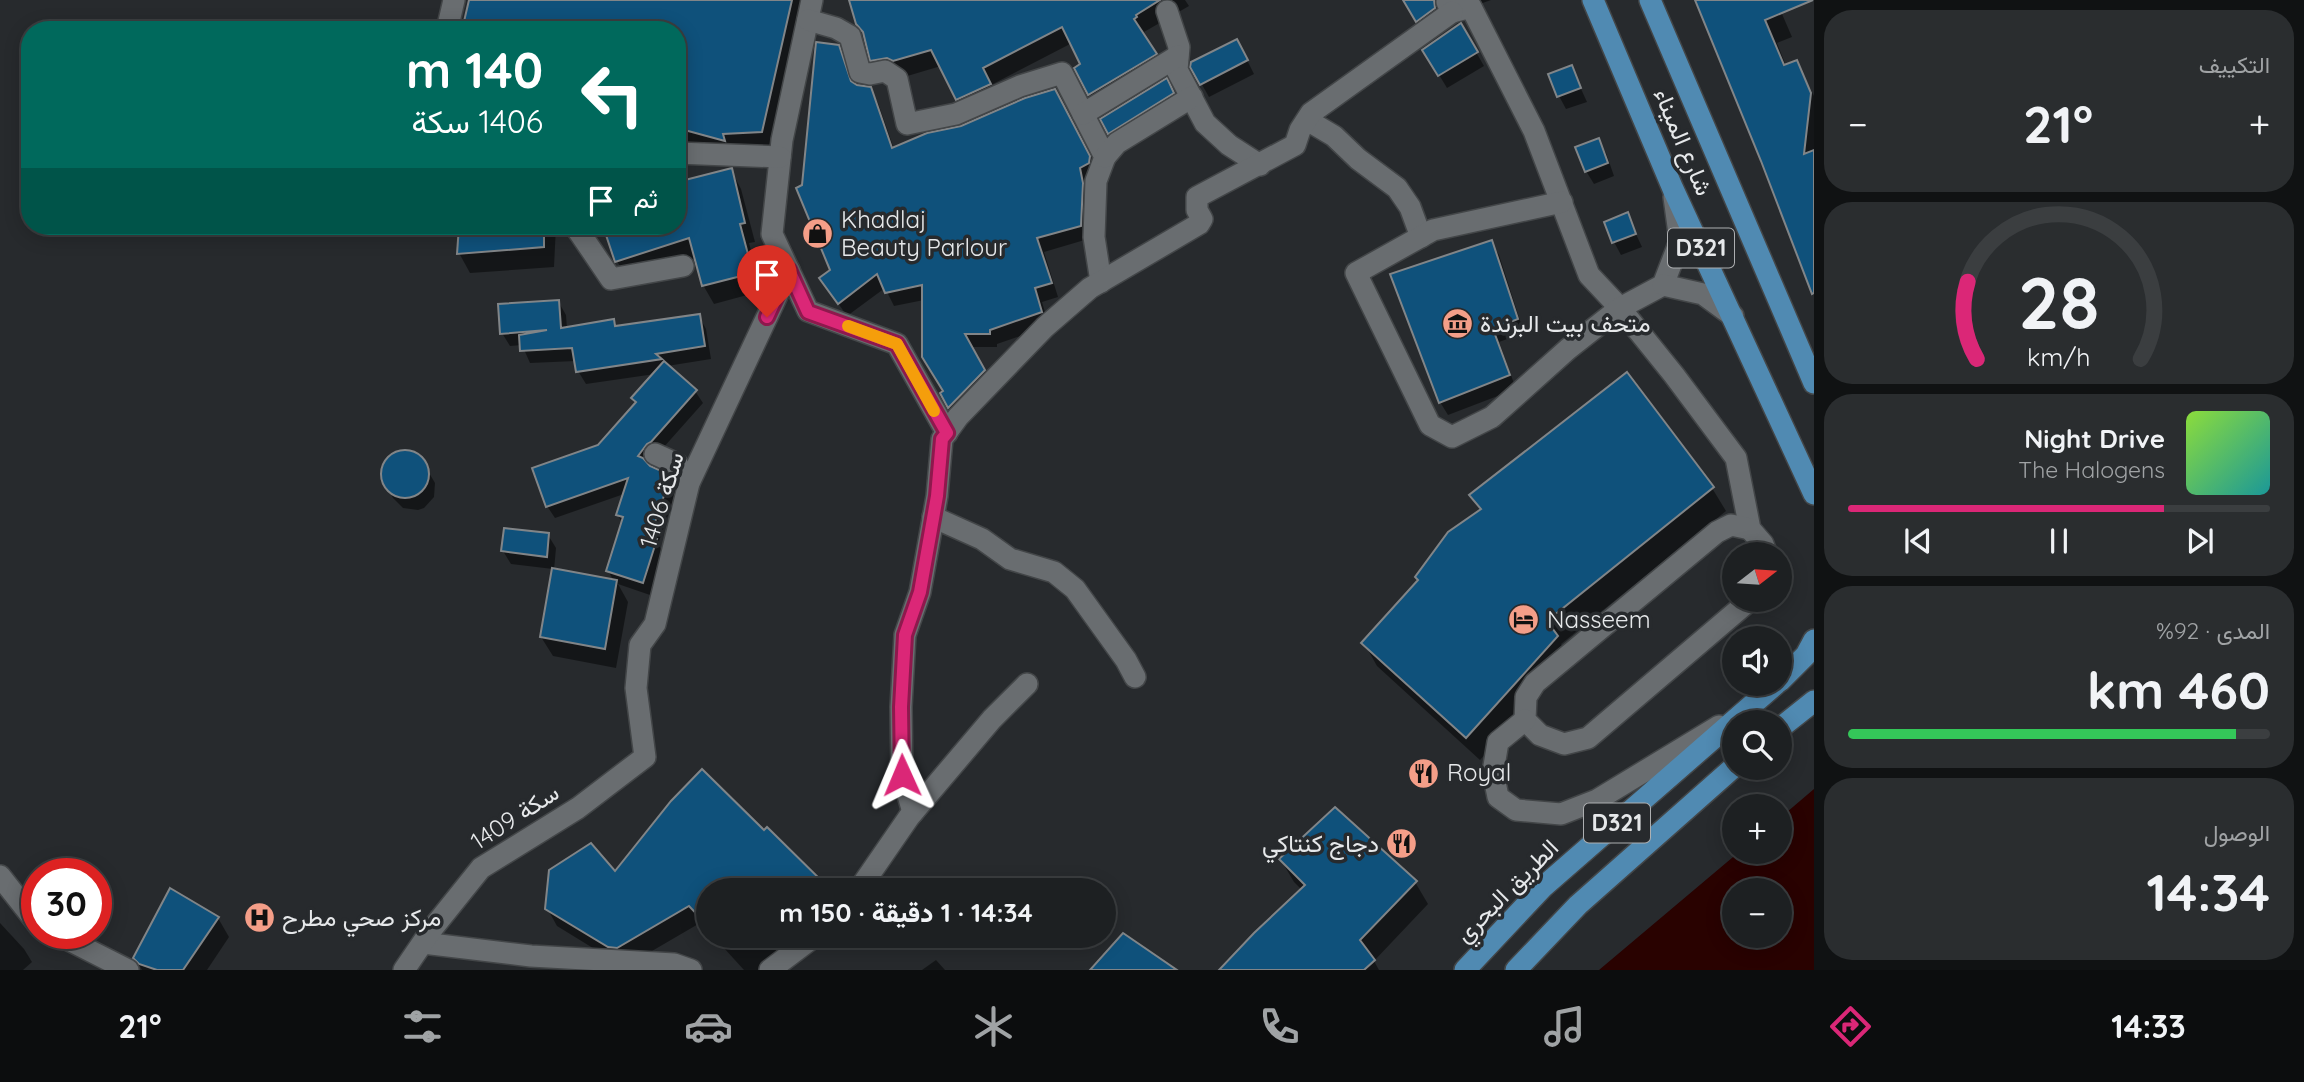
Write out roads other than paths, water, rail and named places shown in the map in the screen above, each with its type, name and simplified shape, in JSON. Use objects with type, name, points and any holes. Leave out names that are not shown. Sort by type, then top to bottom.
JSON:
[{"type":"main road","name":"شارع الميناء","points":[[1594,0],[1673,189],[1814,494]]},
{"type":"main road","name":"شارع الميناء","points":[[1650,0],[1814,383]]},
{"type":"main road","name":"الطريق البحري","points":[[1792,669],[1806,655],[1814,640]]},
{"type":"main road","name":"الطريق البحري","points":[[1465,970],[1544,887],[1764,696]]},
{"type":"main road","points":[[1792,718],[1814,701]]},
{"type":"main road","name":"D321","points":[[1516,970],[1578,905],[1722,778]]},
{"type":"street","points":[[449,21],[454,0]]},
{"type":"street","points":[[914,812],[902,775],[905,635],[920,592],[933,517],[942,439],[958,417],[1045,327],[1090,288],[1191,230],[1202,219],[1197,210],[1197,197],[1295,145],[1300,130],[1311,113],[1449,6],[1471,7],[1534,131],[1589,275],[1620,308],[1674,375],[1736,458],[1749,529],[1761,542]]},
{"type":"street","points":[[947,433],[897,344],[808,312],[772,234],[780,157],[810,10],[850,36],[860,72],[870,74],[885,71],[897,79],[907,124],[956,114],[1020,86],[1062,73],[1105,157]]},
{"type":"street","points":[[1167,11],[1179,47],[1177,69],[1205,123],[1229,145],[1260,165]]},
{"type":"street","points":[[1083,114],[1178,56]]},
{"type":"street","points":[[1101,282],[1094,237],[1096,181],[1105,157],[1117,143],[1192,97]]},
{"type":"street","points":[[1307,120],[1334,136],[1358,159],[1397,188],[1410,206],[1421,237]]},
{"type":"street","points":[[686,153],[780,157]]},
{"type":"street","points":[[1562,202],[1433,230],[1356,273],[1430,425],[1452,437],[1492,417],[1568,349],[1620,308],[1663,285],[1680,241],[1673,189]]},
{"type":"street","points":[[582,235],[611,279],[683,266]]},
{"type":"street","name":"1406 سكة","points":[[645,757],[636,688],[640,645],[655,624],[689,483],[789,270]]},
{"type":"street","points":[[1663,285],[1703,294],[1733,316]]},
{"type":"street","points":[[655,454],[677,464],[689,483]]},
{"type":"street","points":[[933,517],[982,539],[1010,559],[1054,572],[1074,589],[1126,660],[1135,677]]},
{"type":"street","points":[[1736,612],[1588,738],[1564,744],[1540,735],[1525,720],[1526,697],[1535,683],[1717,532],[1731,525],[1749,529]]},
{"type":"street","points":[[867,878],[914,812],[992,719],[1027,684]]},
{"type":"street","points":[[1525,720],[1498,742],[1493,772],[1498,797],[1516,810],[1561,814],[1597,800],[1757,703]]},
{"type":"street","name":"1409 سكة","points":[[404,970],[481,868],[578,808],[645,757]]},
{"type":"street","points":[[0,876],[21,903]]},
{"type":"street","points":[[423,943],[531,956],[674,964],[691,970]]},
{"type":"street","points":[[770,970],[799,948]]},
{"type":"street","points":[[87,949],[128,970]]},
{"type":"place","name":"Khadlaj Beauty Parlour","points":[[818,234]]},
{"type":"place","name":"متحف بيت البرندة","points":[[1457,324]]},
{"type":"place","name":"Nasseem","points":[[1524,620]]},
{"type":"place","name":"Royal","points":[[1424,773]]},
{"type":"place","name":"دجاج كنتاكي","points":[[1402,844]]},
{"type":"place","name":"مركز صحي مطرح","points":[[259,918]]}]
